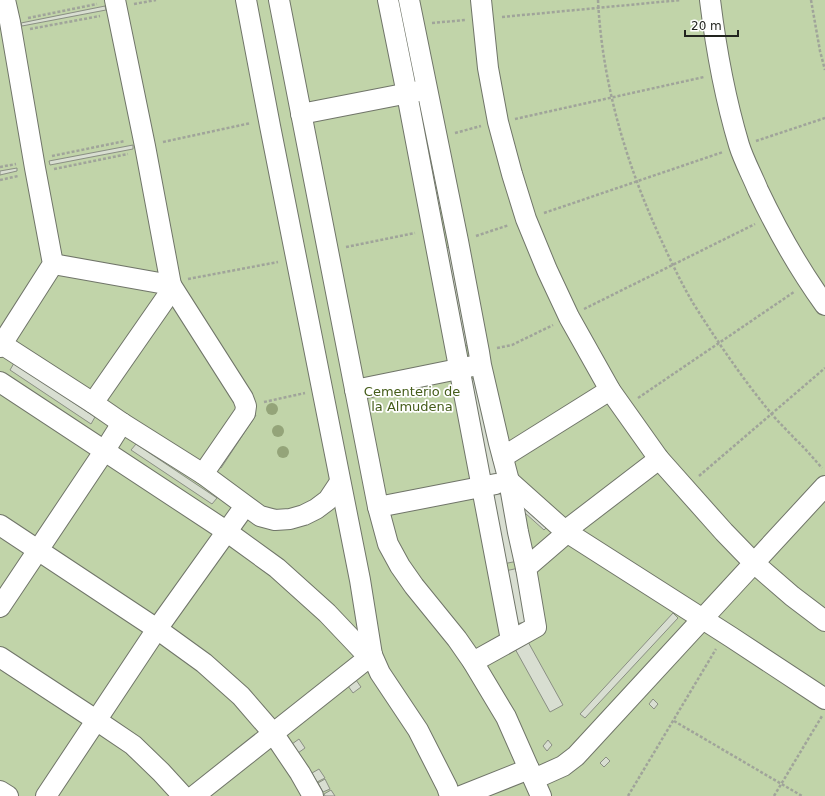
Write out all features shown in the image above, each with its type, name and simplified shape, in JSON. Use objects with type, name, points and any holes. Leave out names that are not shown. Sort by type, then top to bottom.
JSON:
[{"type":"lane","points":[[5,0],[53,264],[1,345],[203,474],[260,516],[275,520],[290,519],[304,515],[316,509],[328,500],[340,482]]},
{"type":"lane","points":[[246,0],[360,580],[372,655],[380,673],[418,730],[447,787],[450,796]]},
{"type":"lane","points":[[279,0],[378,507],[388,544],[400,566],[414,586],[457,639],[473,662],[506,717],[533,786]]},
{"type":"lane","points":[[388,0],[511,640]]},
{"type":"lane","points":[[409,0],[458,241],[480,359],[509,481],[536,627],[473,662]]},
{"type":"lane","points":[[710,0],[714,32],[728,105],[740,147],[770,217],[809,283],[825,305]]},
{"type":"lane","points":[[117,6],[171,285],[243,398],[246,406],[245,413],[203,474]]},
{"type":"lane","points":[[482,9],[488,68],[498,122],[512,174],[526,219],[547,270],[569,317],[610,390],[659,459],[724,532],[754,562],[792,596],[825,621]]},
{"type":"lane","points":[[301,114],[427,89]]},
{"type":"lane","points":[[53,264],[171,285]]},
{"type":"lane","points":[[93,403],[166,298],[171,285]]},
{"type":"lane","points":[[355,390],[460,369],[480,359]]},
{"type":"lane","points":[[0,382],[226,531],[277,568],[327,613],[364,652],[372,655]]},
{"type":"lane","points":[[503,457],[610,390]]},
{"type":"lane","points":[[0,608],[122,423]]},
{"type":"lane","points":[[526,568],[562,537],[565,531],[659,459]]},
{"type":"lane","points":[[378,507],[509,481]]},
{"type":"lane","points":[[509,481],[565,531],[825,699]]},
{"type":"lane","points":[[460,796],[533,786],[576,756],[825,486]]},
{"type":"lane","points":[[46,796],[157,629],[245,506]]},
{"type":"lane","points":[[0,525],[157,629],[204,663],[241,696],[273,733],[300,773],[313,796]]},
{"type":"lane","points":[[194,796],[372,655]]},
{"type":"lane","points":[[0,657],[133,745],[183,796]]},
{"type":"lane","points":[[0,791],[8,796]]},
{"type":"path","points":[[598,0],[603,51],[611,97],[622,140],[637,182],[672,265],[693,303],[741,376],[772,414],[825,471]]},
{"type":"path","points":[[414,24],[482,9],[598,8],[681,0]]},
{"type":"path","points":[[811,0],[825,70]]},
{"type":"path","points":[[11,27],[117,6]]},
{"type":"path","points":[[11,27],[117,6]]},
{"type":"path","points":[[437,137],[498,122],[722,73]]},
{"type":"path","points":[[458,241],[825,118]]},
{"type":"path","points":[[35,166],[269,119]]},
{"type":"path","points":[[35,166],[145,145]]},
{"type":"path","points":[[480,359],[512,345],[770,217]]},
{"type":"path","points":[[328,251],[433,229]]},
{"type":"path","points":[[171,285],[182,280],[296,258]]},
{"type":"path","points":[[622,408],[809,283]]},
{"type":"path","points":[[684,488],[825,368]]},
{"type":"path","points":[[246,406],[322,390]]},
{"type":"path","points":[[628,796],[725,634]]},
{"type":"path","points":[[774,796],[825,711]]},
{"type":"path","points":[[674,721],[802,796]]},
{"type":"green space","name":"Cementerio de la Almudena","points":[[0,0],[825,0],[825,796],[0,796]]},
{"type":"building","points":[[105,6],[106,10],[22,26],[21,23]]},
{"type":"building","points":[[425,110],[445,208],[437,209],[417,112]]},
{"type":"building","points":[[133,145],[133,149],[50,165],[49,161]]},
{"type":"building","points":[[17,168],[17,171],[0,175],[0,171]]},
{"type":"building","points":[[453,247],[473,345],[464,346],[444,248]]},
{"type":"building","points":[[14,363],[95,417],[91,424],[10,370]]},
{"type":"building","points":[[479,377],[499,475],[490,477],[470,379]]},
{"type":"building","points":[[252,413],[256,415],[221,468],[218,466]]},
{"type":"building","points":[[136,444],[217,498],[212,504],[131,450]]},
{"type":"building","points":[[503,490],[518,561],[503,564],[489,493]]},
{"type":"building","points":[[518,501],[547,527],[544,530],[515,504]]},
{"type":"building","points":[[519,568],[530,621],[516,624],[505,571]]},
{"type":"building","points":[[673,613],[678,618],[585,718],[580,714]]},
{"type":"building","points":[[527,640],[563,705],[550,712],[514,647]]},
{"type":"building","points":[[356,680],[361,687],[353,693],[348,686]]},
{"type":"building","points":[[653,699],[658,704],[654,709],[649,704]]},
{"type":"building","points":[[299,739],[305,748],[298,753],[292,744]]},
{"type":"building","points":[[548,740],[552,745],[547,751],[543,746]]},
{"type":"building","points":[[606,757],[610,761],[604,767],[600,763]]},
{"type":"building","points":[[319,769],[325,778],[317,782],[312,773]]},
{"type":"building","points":[[325,779],[330,789],[323,792],[318,783]]},
{"type":"building","points":[[331,790],[335,796],[325,796],[324,794]]}]
